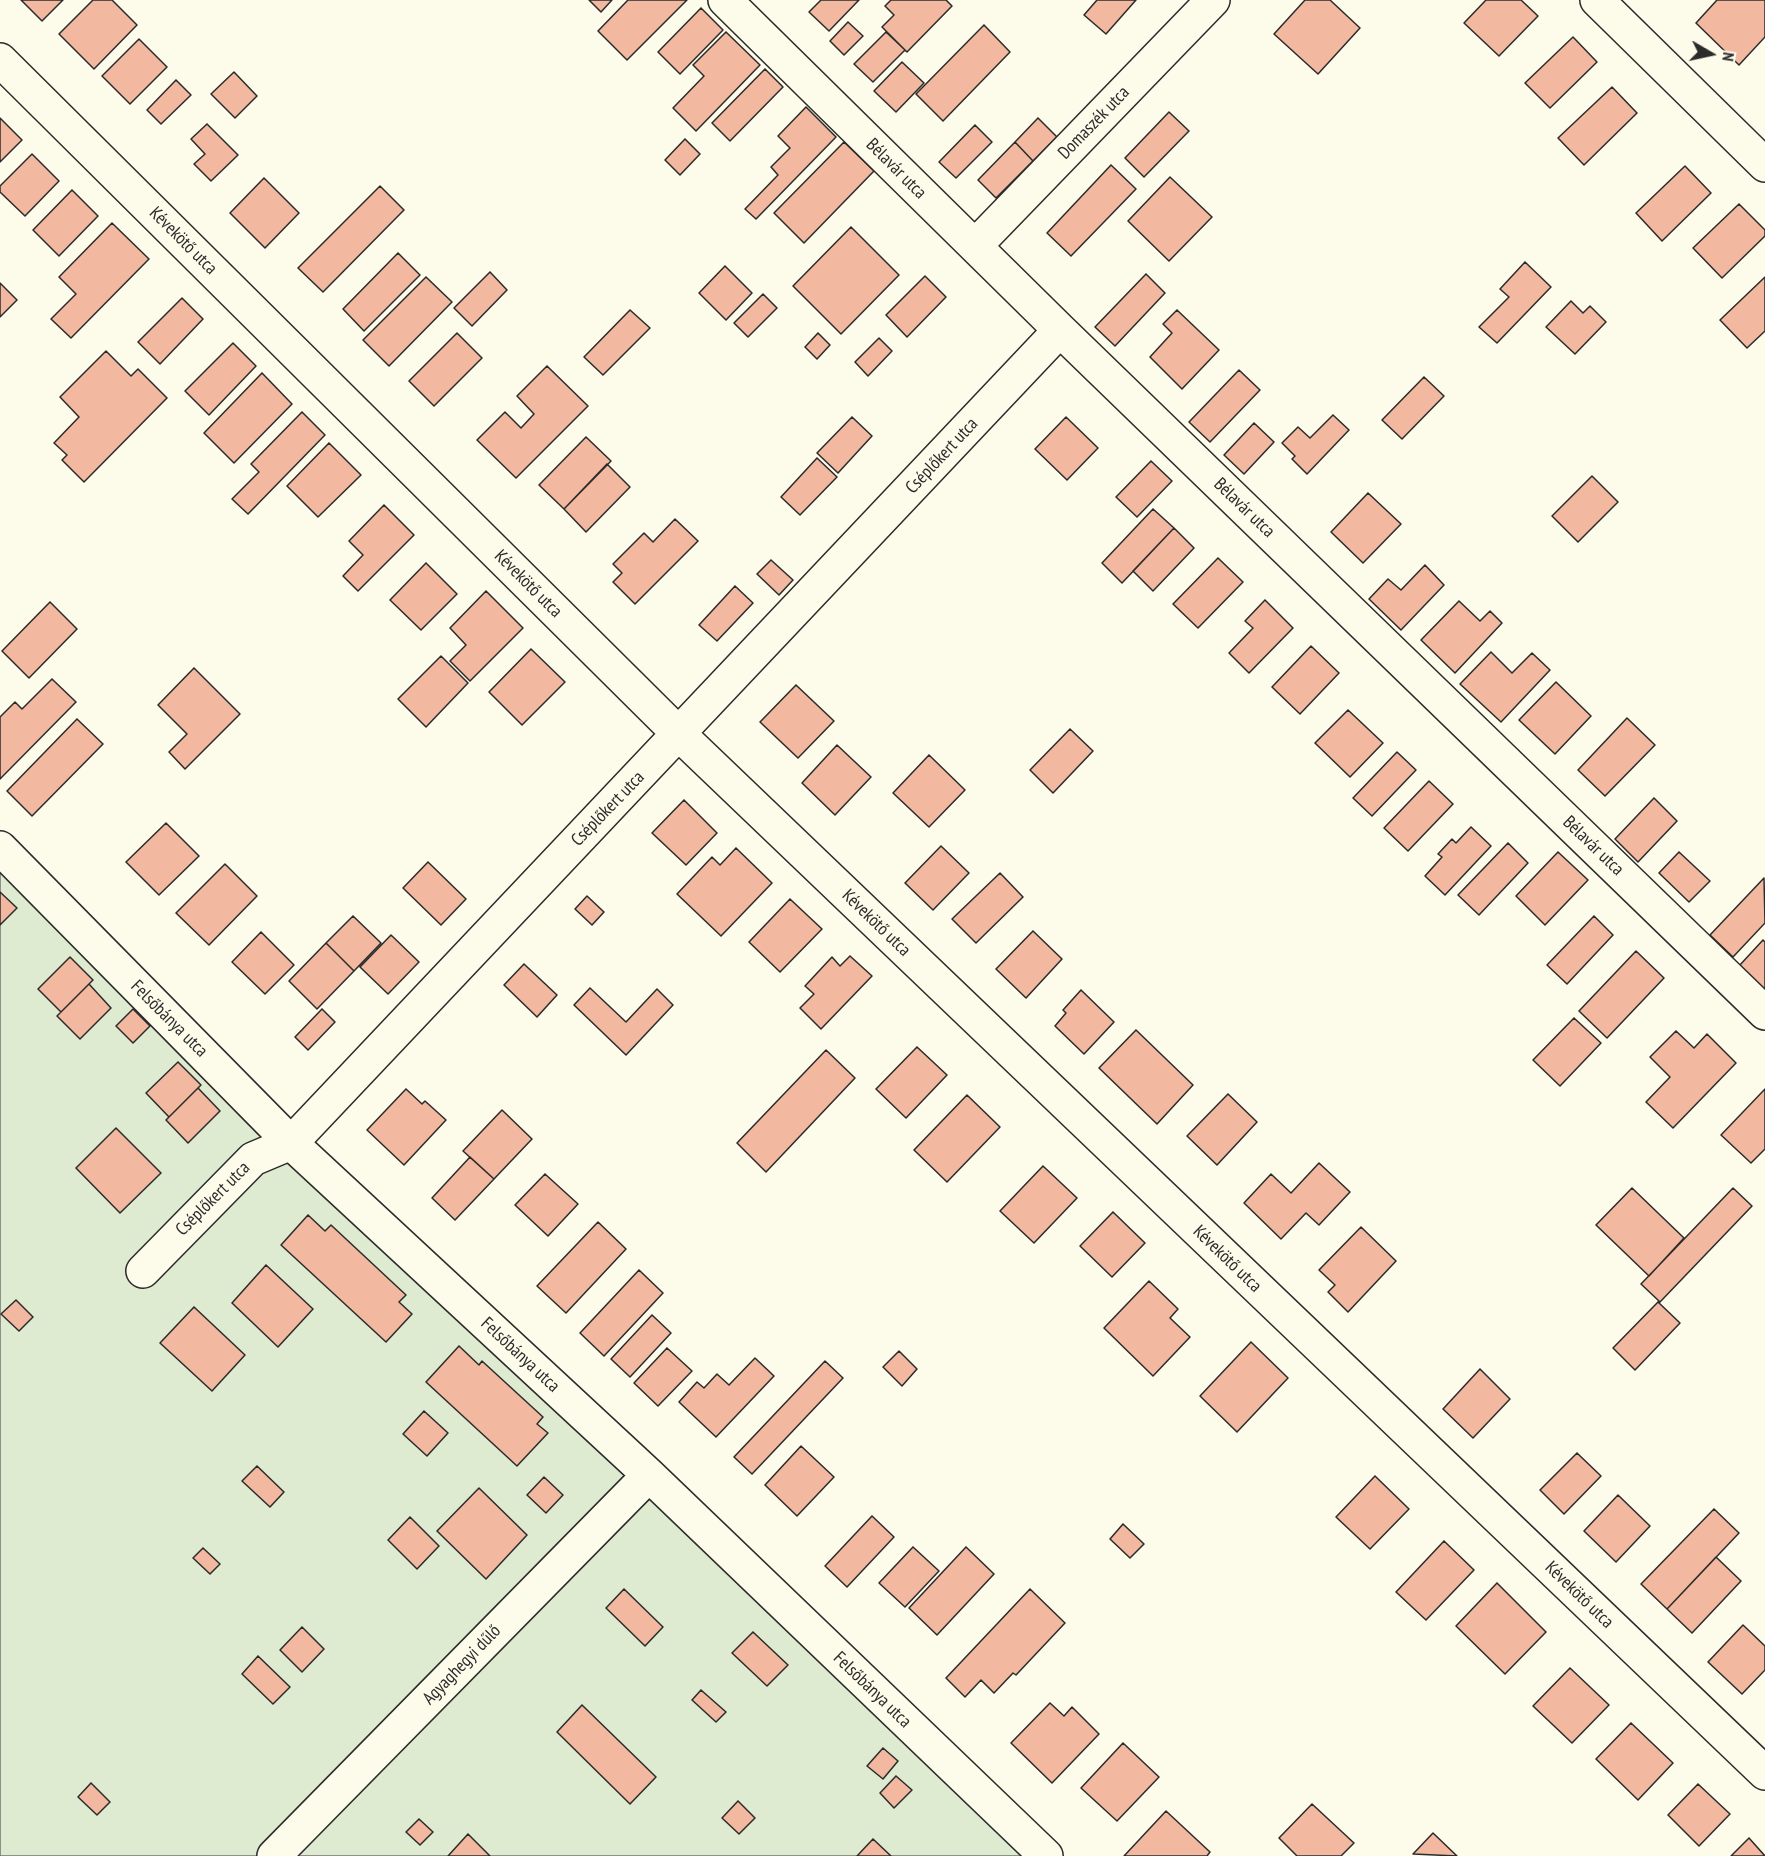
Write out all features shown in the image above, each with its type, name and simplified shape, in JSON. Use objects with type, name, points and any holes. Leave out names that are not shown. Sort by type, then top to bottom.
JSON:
[{"type":"street","name":"Bélavár utca","points":[[724,0],[1060,330],[1765,1013]]},
{"type":"street","name":"Domaszék utca","points":[[975,246],[1213,0]]},
{"type":"street","points":[[1597,0],[1765,165]]},
{"type":"street","name":"Kévekötő utca","points":[[0,60],[679,734],[1765,1773]]},
{"type":"street","name":"Cséplőkert utca","points":[[143,1271],[253,1159],[291,1143],[1060,330]]},
{"type":"street","name":"Felsőbánya utca","points":[[0,848],[291,1143],[649,1475],[1046,1856]]},
{"type":"street","name":"Agyaghegyi dűlő","points":[[274,1856],[649,1475]]},
{"type":"green space","points":[[0,848],[1046,1856],[0,1856]]},
{"type":"building","points":[[21,0],[63,0],[42,21]]},
{"type":"building","points":[[93,0],[112,0],[137,25],[94,69],[59,34]]},
{"type":"building","points":[[589,0],[612,0],[601,12]]},
{"type":"building","points":[[628,0],[687,0],[627,60],[598,31]]},
{"type":"building","points":[[821,0],[859,0],[829,31],[809,12]]},
{"type":"building","points":[[891,0],[946,0],[952,6],[907,52],[882,27],[894,15],[885,6]]},
{"type":"building","points":[[1097,0],[1136,0],[1106,34],[1084,15]]},
{"type":"building","points":[[1305,0],[1330,0],[1360,28],[1318,74],[1274,34]]},
{"type":"building","points":[[1486,0],[1521,0],[1538,16],[1499,56],[1464,23]]},
{"type":"building","points":[[1717,0],[1765,0],[1765,37],[1739,65],[1696,23]]},
{"type":"building","points":[[701,8],[723,30],[680,74],[658,52]]},
{"type":"building","points":[[848,22],[863,36],[844,55],[830,41]]},
{"type":"building","points":[[984,25],[1010,52],[943,121],[916,94]]},
{"type":"building","points":[[726,32],[760,65],[696,131],[673,108],[704,76],[693,65]]},
{"type":"building","points":[[886,32],[905,50],[873,82],[854,64]]},
{"type":"building","points":[[1573,37],[1597,62],[1550,108],[1525,83]]},
{"type":"building","points":[[139,39],[167,67],[130,104],[102,76]]},
{"type":"building","points":[[902,62],[924,83],[896,112],[874,91]]},
{"type":"building","points":[[765,69],[783,87],[730,141],[712,123]]},
{"type":"building","points":[[234,72],[257,96],[235,118],[211,94]]},
{"type":"building","points":[[176,80],[191,95],[161,124],[147,110]]},
{"type":"building","points":[[1612,87],[1637,113],[1584,165],[1558,138]]},
{"type":"building","points":[[806,107],[836,137],[756,219],[745,209],[778,175],[771,167],[790,148],[778,136]]},
{"type":"building","points":[[1169,112],[1189,131],[1144,177],[1125,158]]},
{"type":"building","points":[[0,118],[22,140],[0,162]]},
{"type":"building","points":[[1038,118],[1057,137],[1033,161],[1015,142]]},
{"type":"building","points":[[207,124],[238,155],[211,181],[194,164],[205,154],[191,139]]},
{"type":"building","points":[[975,125],[992,142],[956,178],[939,162]]},
{"type":"building","points":[[685,139],[700,154],[680,175],[665,160]]},
{"type":"building","points":[[844,142],[874,171],[804,243],[774,213]]},
{"type":"building","points":[[1015,142],[1033,161],[996,198],[978,180]]},
{"type":"building","points":[[32,154],[59,181],[25,216],[0,192],[0,186]]},
{"type":"building","points":[[1111,165],[1136,189],[1071,256],[1047,233]]},
{"type":"building","points":[[1685,166],[1711,193],[1662,241],[1636,213]]},
{"type":"building","points":[[1170,177],[1212,217],[1169,261],[1128,221]]},
{"type":"building","points":[[264,178],[299,213],[265,248],[230,213]]},
{"type":"building","points":[[380,186],[404,210],[323,292],[298,268]]},
{"type":"building","points":[[72,190],[98,216],[59,256],[33,230]]},
{"type":"building","points":[[1739,204],[1765,230],[1765,236],[1722,278],[1693,248]]},
{"type":"building","points":[[112,223],[149,259],[71,338],[51,319],[76,294],[59,277]]},
{"type":"building","points":[[851,227],[899,275],[841,334],[793,286]]},
{"type":"building","points":[[398,253],[420,275],[364,331],[343,309]]},
{"type":"building","points":[[1525,262],[1551,287],[1497,343],[1479,327],[1509,297],[1500,289]]},
{"type":"building","points":[[725,266],[752,293],[726,320],[699,293]]},
{"type":"building","points":[[490,272],[507,290],[472,326],[454,308]]},
{"type":"building","points":[[1146,274],[1165,293],[1115,346],[1095,327]]},
{"type":"building","points":[[925,276],[946,297],[907,337],[886,315]]},
{"type":"building","points":[[426,277],[452,302],[389,366],[363,340]]},
{"type":"building","points":[[1765,277],[1765,331],[1747,348],[1720,320]]},
{"type":"building","points":[[0,283],[17,300],[0,317]]},
{"type":"building","points":[[763,294],[777,308],[748,337],[734,323]]},
{"type":"building","points":[[182,298],[203,319],[160,364],[138,342]]},
{"type":"building","points":[[1571,301],[1583,313],[1590,306],[1606,322],[1575,354],[1546,327]]},
{"type":"building","points":[[630,310],[650,328],[603,375],[584,357]]},
{"type":"building","points":[[1177,310],[1219,350],[1182,389],[1150,357],[1172,333],[1163,324]]},
{"type":"building","points":[[457,333],[482,358],[434,406],[409,381]]},
{"type":"building","points":[[818,333],[830,345],[817,359],[805,347]]},
{"type":"building","points":[[879,338],[892,351],[868,376],[855,362]]},
{"type":"building","points":[[233,343],[256,366],[209,415],[185,391]]},
{"type":"building","points":[[106,351],[131,376],[138,369],[167,398],[84,482],[62,460],[67,455],[54,443],[79,417],[60,397]]},
{"type":"building","points":[[547,366],[588,406],[516,478],[477,440],[505,412],[521,428],[534,414],[517,396]]},
{"type":"building","points":[[1239,370],[1260,390],[1210,442],[1189,422]]},
{"type":"building","points":[[262,373],[292,404],[234,463],[204,433]]},
{"type":"building","points":[[1424,377],[1444,396],[1402,439],[1382,420]]},
{"type":"building","points":[[302,412],[325,435],[248,514],[232,499],[259,472],[251,464]]},
{"type":"building","points":[[1333,415],[1349,430],[1307,474],[1292,459],[1295,456],[1282,443],[1298,427],[1310,438]]},
{"type":"building","points":[[852,417],[872,436],[838,473],[817,453]]},
{"type":"building","points":[[1066,417],[1098,448],[1067,480],[1035,449]]},
{"type":"building","points":[[1254,423],[1274,442],[1244,474],[1224,455]]},
{"type":"building","points":[[586,437],[611,461],[564,509],[539,485]]},
{"type":"building","points":[[329,443],[361,475],[318,517],[287,486]]},
{"type":"building","points":[[817,458],[837,477],[800,515],[781,497]]},
{"type":"building","points":[[1151,461],[1172,481],[1137,517],[1116,497]]},
{"type":"building","points":[[607,464],[630,487],[586,532],[564,509]]},
{"type":"building","points":[[1592,476],[1618,502],[1578,542],[1552,516]]},
{"type":"building","points":[[1368,493],[1401,524],[1363,563],[1331,532]]},
{"type":"building","points":[[384,505],[414,535],[358,591],[343,576],[363,555],[349,541]]},
{"type":"building","points":[[1153,509],[1174,528],[1122,583],[1102,563]]},
{"type":"building","points":[[675,519],[698,541],[635,604],[613,582],[622,573],[613,564],[644,533],[653,542]]},
{"type":"building","points":[[1174,528],[1194,548],[1153,591],[1133,571]]},
{"type":"building","points":[[1218,558],[1243,582],[1198,628],[1173,604]]},
{"type":"building","points":[[771,560],[793,580],[779,595],[757,574]]},
{"type":"building","points":[[426,563],[457,594],[421,630],[390,600]]},
{"type":"building","points":[[1425,565],[1444,585],[1401,630],[1369,599],[1388,579],[1401,590]]},
{"type":"building","points":[[735,586],[753,603],[717,641],[699,625]]},
{"type":"building","points":[[486,591],[523,628],[470,681],[450,661],[466,645],[450,628]]},
{"type":"building","points":[[1265,600],[1293,628],[1249,673],[1229,653],[1253,628],[1245,621]]},
{"type":"building","points":[[1459,601],[1480,621],[1490,611],[1502,623],[1455,673],[1421,640]]},
{"type":"building","points":[[50,602],[77,629],[29,678],[2,651]]},
{"type":"building","points":[[1311,646],[1339,673],[1300,714],[1272,687]]},
{"type":"building","points":[[531,649],[565,682],[522,725],[489,692]]},
{"type":"building","points":[[1491,652],[1512,673],[1532,653],[1550,670],[1501,722],[1460,684]]},
{"type":"building","points":[[441,656],[468,683],[426,727],[398,699]]},
{"type":"building","points":[[194,668],[240,714],[185,769],[169,752],[187,734],[158,705]]},
{"type":"building","points":[[52,679],[76,702],[0,779],[0,717],[15,702],[22,709]]},
{"type":"building","points":[[1556,682],[1591,716],[1555,754],[1519,720]]},
{"type":"building","points":[[796,685],[834,721],[798,758],[760,722]]},
{"type":"building","points":[[1348,710],[1383,743],[1350,777],[1315,743]]},
{"type":"building","points":[[1627,718],[1655,745],[1605,796],[1578,770]]},
{"type":"building","points":[[77,719],[103,744],[32,816],[7,791]]},
{"type":"building","points":[[1070,729],[1093,751],[1053,793],[1030,770]]},
{"type":"building","points":[[837,745],[871,777],[835,815],[802,783]]},
{"type":"building","points":[[1397,752],[1416,770],[1372,816],[1353,798]]},
{"type":"building","points":[[929,755],[965,790],[929,827],[893,793]]},
{"type":"building","points":[[1429,781],[1453,804],[1408,851],[1384,828]]},
{"type":"building","points":[[1654,798],[1677,821],[1638,862],[1615,839]]},
{"type":"building","points":[[684,800],[717,833],[686,865],[652,833]]},
{"type":"building","points":[[166,823],[199,856],[159,895],[126,862]]},
{"type":"building","points":[[1471,827],[1491,846],[1445,895],[1425,876],[1442,857],[1438,854],[1452,839],[1456,843]]},
{"type":"building","points":[[1508,843],[1528,863],[1479,915],[1458,895]]},
{"type":"building","points":[[941,846],[969,873],[933,910],[905,883]]},
{"type":"building","points":[[736,848],[772,883],[721,936],[677,894],[712,857],[720,865]]},
{"type":"building","points":[[1558,852],[1588,880],[1545,925],[1516,896]]},
{"type":"building","points":[[1679,852],[1710,881],[1689,902],[1659,873]]},
{"type":"building","points":[[428,862],[466,899],[441,925],[403,888]]},
{"type":"building","points":[[225,864],[257,896],[209,945],[176,913]]},
{"type":"building","points":[[1000,873],[1023,897],[976,943],[952,919]]},
{"type":"building","points":[[1764,878],[1765,923],[1733,957],[1710,935]]},
{"type":"building","points":[[0,892],[17,908],[0,925]]},
{"type":"building","points":[[587,896],[604,912],[592,925],[575,909]]},
{"type":"building","points":[[790,899],[822,929],[780,972],[749,942]]},
{"type":"building","points":[[353,916],[381,943],[354,971],[326,943]]},
{"type":"building","points":[[1594,916],[1613,935],[1567,984],[1547,965]]},
{"type":"building","points":[[1033,931],[1062,959],[1026,998],[996,969]]},
{"type":"building","points":[[261,932],[294,965],[265,994],[232,962]]},
{"type":"building","points":[[391,935],[419,962],[388,994],[360,967]]},
{"type":"building","points":[[1763,940],[1765,942],[1765,991],[1739,966]]},
{"type":"building","points":[[326,943],[354,971],[317,1009],[289,981]]},
{"type":"building","points":[[1636,951],[1664,978],[1607,1038],[1579,1011]]},
{"type":"building","points":[[850,956],[872,976],[821,1029],[800,1008],[814,994],[805,986],[832,957],[840,966]]},
{"type":"building","points":[[70,957],[93,980],[61,1012],[38,989]]},
{"type":"building","points":[[524,964],[557,995],[537,1017],[504,985]]},
{"type":"building","points":[[89,984],[111,1008],[80,1039],[57,1016]]},
{"type":"building","points":[[590,988],[626,1022],[657,989],[673,1005],[626,1055],[574,1005]]},
{"type":"building","points":[[1081,990],[1114,1022],[1084,1054],[1055,1026],[1066,1013],[1063,1010]]},
{"type":"building","points":[[133,1009],[150,1026],[133,1043],[116,1026]]},
{"type":"building","points":[[322,1009],[335,1022],[308,1050],[295,1037]]},
{"type":"building","points":[[1574,1018],[1601,1043],[1560,1086],[1533,1060]]},
{"type":"building","points":[[1136,1030],[1193,1085],[1157,1124],[1099,1068]]},
{"type":"building","points":[[1676,1031],[1694,1048],[1707,1034],[1736,1063],[1673,1128],[1646,1102],[1670,1077],[1650,1057]]},
{"type":"building","points":[[917,1047],[947,1075],[906,1118],[876,1089]]},
{"type":"building","points":[[826,1050],[855,1078],[766,1172],[737,1143]]},
{"type":"building","points":[[178,1062],[201,1085],[169,1117],[146,1093]]},
{"type":"building","points":[[198,1088],[220,1111],[188,1143],[166,1120]]},
{"type":"building","points":[[406,1089],[422,1104],[425,1101],[446,1120],[404,1165],[367,1130]]},
{"type":"building","points":[[1765,1089],[1765,1149],[1751,1163],[1721,1135]]},
{"type":"building","points":[[1228,1094],[1257,1122],[1217,1165],[1187,1136]]},
{"type":"building","points":[[967,1095],[1000,1127],[947,1182],[914,1150]]},
{"type":"building","points":[[502,1110],[532,1139],[494,1179],[463,1151]]},
{"type":"building","points":[[116,1128],[161,1173],[120,1213],[76,1168]]},
{"type":"building","points":[[470,1157],[494,1179],[455,1220],[432,1198]]},
{"type":"building","points":[[1319,1163],[1350,1192],[1319,1225],[1306,1213],[1281,1239],[1244,1203],[1271,1174],[1291,1193]]},
{"type":"building","points":[[1043,1166],[1077,1198],[1034,1243],[1000,1211]]},
{"type":"building","points":[[545,1174],[578,1204],[548,1236],[515,1205]]},
{"type":"building","points":[[1632,1188],[1684,1238],[1649,1276],[1596,1225]]},
{"type":"building","points":[[1733,1188],[1752,1206],[1660,1302],[1641,1284]]},
{"type":"building","points":[[1113,1212],[1145,1243],[1112,1277],[1080,1246]]},
{"type":"building","points":[[308,1215],[325,1231],[331,1225],[406,1295],[399,1302],[412,1314],[386,1342],[281,1245]]},
{"type":"building","points":[[598,1222],[626,1249],[566,1313],[537,1286]]},
{"type":"building","points":[[1361,1227],[1396,1261],[1348,1312],[1328,1292],[1335,1285],[1319,1270]]},
{"type":"building","points":[[266,1265],[313,1309],[278,1347],[232,1303]]},
{"type":"building","points":[[639,1270],[663,1293],[604,1356],[580,1333]]},
{"type":"building","points":[[1149,1281],[1178,1309],[1170,1318],[1190,1337],[1153,1376],[1104,1328]]},
{"type":"building","points":[[16,1300],[33,1317],[19,1331],[1,1314]]},
{"type":"building","points":[[1658,1302],[1680,1323],[1635,1370],[1613,1348]]},
{"type":"building","points":[[194,1307],[245,1355],[212,1391],[160,1343]]},
{"type":"building","points":[[652,1315],[671,1333],[630,1377],[611,1359]]},
{"type":"building","points":[[1251,1342],[1288,1378],[1237,1432],[1200,1396]]},
{"type":"building","points":[[459,1346],[479,1365],[482,1361],[543,1417],[537,1424],[548,1433],[517,1466],[426,1382]]},
{"type":"building","points":[[667,1348],[692,1371],[658,1406],[634,1383]]},
{"type":"building","points":[[899,1351],[917,1369],[902,1386],[883,1367]]},
{"type":"building","points":[[755,1358],[774,1376],[716,1437],[679,1402],[697,1382],[704,1388],[717,1374],[729,1385]]},
{"type":"building","points":[[825,1361],[843,1378],[752,1474],[734,1457]]},
{"type":"building","points":[[1480,1369],[1510,1399],[1473,1438],[1443,1409]]},
{"type":"building","points":[[424,1411],[448,1433],[427,1456],[403,1434]]},
{"type":"building","points":[[801,1446],[834,1477],[797,1516],[765,1485]]},
{"type":"building","points":[[1577,1453],[1601,1476],[1564,1514],[1540,1490]]},
{"type":"building","points":[[257,1466],[284,1492],[270,1507],[242,1481]]},
{"type":"building","points":[[1375,1476],[1409,1509],[1370,1549],[1336,1517]]},
{"type":"building","points":[[544,1477],[563,1495],[546,1513],[527,1495]]},
{"type":"building","points":[[479,1488],[527,1535],[486,1579],[437,1531]]},
{"type":"building","points":[[1618,1495],[1650,1526],[1616,1562],[1584,1531]]},
{"type":"building","points":[[1714,1509],[1739,1533],[1667,1609],[1641,1584]]},
{"type":"building","points":[[872,1516],[894,1537],[847,1587],[825,1566]]},
{"type":"building","points":[[410,1517],[439,1546],[417,1569],[388,1540]]},
{"type":"building","points":[[1123,1524],[1144,1544],[1130,1558],[1110,1539]]},
{"type":"building","points":[[1444,1541],[1474,1570],[1426,1620],[1396,1592]]},
{"type":"building","points":[[913,1547],[939,1571],[905,1607],[879,1583]]},
{"type":"building","points":[[966,1547],[994,1574],[937,1635],[909,1608]]},
{"type":"building","points":[[203,1548],[220,1564],[210,1574],[193,1558]]},
{"type":"building","points":[[1716,1557],[1741,1581],[1692,1633],[1667,1609]]},
{"type":"building","points":[[1497,1583],[1546,1632],[1505,1674],[1456,1626]]},
{"type":"building","points":[[624,1589],[663,1627],[645,1646],[606,1608]]},
{"type":"building","points":[[1030,1589],[1065,1623],[1016,1675],[1013,1673],[994,1693],[981,1680],[965,1697],[946,1678]]},
{"type":"building","points":[[1743,1625],[1765,1646],[1765,1670],[1742,1694],[1708,1662]]},
{"type":"building","points":[[302,1627],[324,1649],[302,1672],[280,1650]]},
{"type":"building","points":[[753,1632],[788,1665],[767,1686],[732,1653]]},
{"type":"building","points":[[258,1656],[290,1687],[273,1704],[242,1674]]},
{"type":"building","points":[[1570,1668],[1609,1705],[1572,1743],[1533,1706]]},
{"type":"building","points":[[701,1690],[726,1712],[716,1722],[692,1700]]},
{"type":"building","points":[[1050,1703],[1064,1716],[1072,1707],[1099,1734],[1052,1783],[1011,1743]]},
{"type":"building","points":[[582,1705],[656,1777],[630,1804],[557,1732]]},
{"type":"building","points":[[1631,1723],[1673,1763],[1638,1800],[1596,1759]]},
{"type":"building","points":[[1123,1743],[1159,1777],[1117,1821],[1081,1788]]},
{"type":"building","points":[[883,1748],[898,1761],[883,1779],[867,1766]]},
{"type":"building","points":[[896,1776],[912,1790],[894,1808],[880,1793]]},
{"type":"building","points":[[91,1783],[110,1802],[97,1815],[78,1797]]},
{"type":"building","points":[[1698,1784],[1730,1814],[1699,1846],[1668,1815]]},
{"type":"building","points":[[738,1801],[755,1818],[739,1834],[722,1818]]},
{"type":"building","points":[[1312,1804],[1354,1843],[1341,1856],[1297,1856],[1279,1838]]},
{"type":"building","points":[[1166,1811],[1210,1852],[1207,1856],[1124,1856]]},
{"type":"building","points":[[419,1819],[433,1832],[420,1845],[406,1832]]},
{"type":"building","points":[[1433,1833],[1457,1856],[1413,1854]]},
{"type":"building","points":[[468,1834],[490,1856],[448,1856]]},
{"type":"building","points":[[1749,1838],[1765,1856],[1731,1856]]},
{"type":"building","points":[[873,1839],[891,1856],[857,1856]]}]
